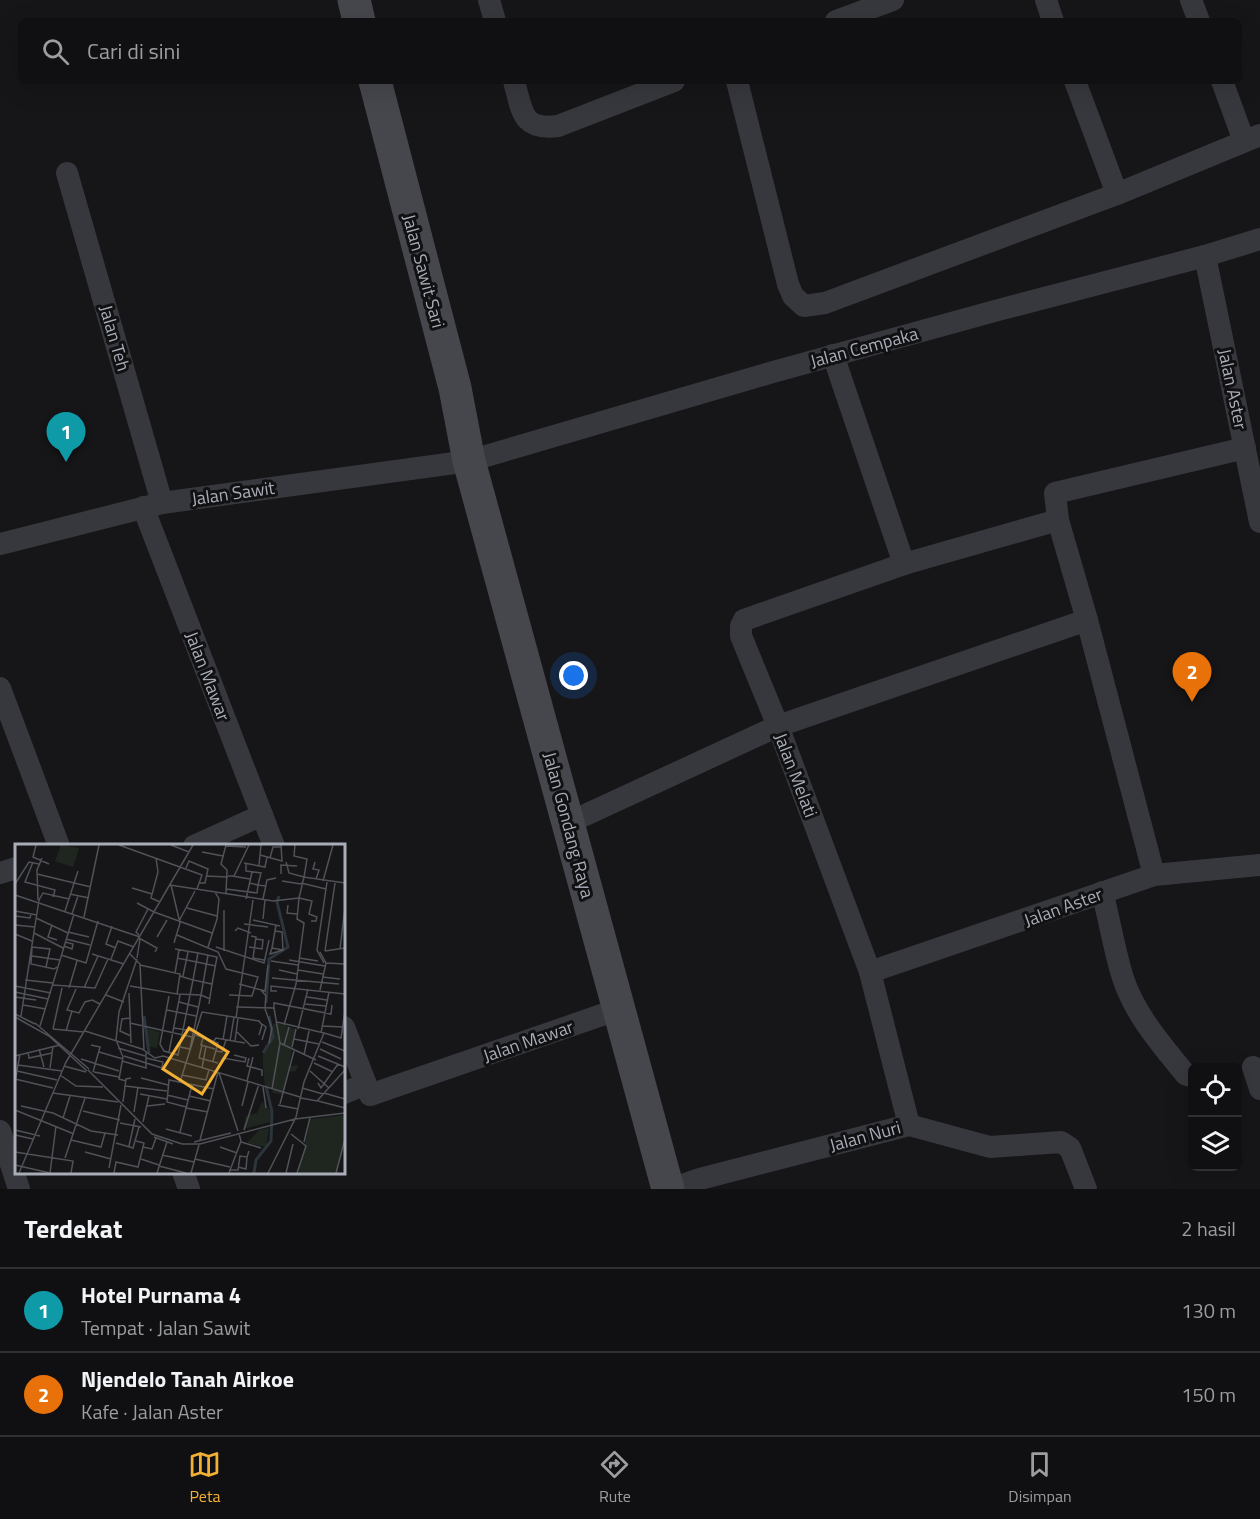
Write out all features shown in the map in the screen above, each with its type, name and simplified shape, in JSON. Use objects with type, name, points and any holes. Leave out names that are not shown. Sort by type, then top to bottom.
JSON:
[{"type":"main road","points":[[354,0],[358,18]]},
{"type":"main road","name":"Jalan Sawit Sari","points":[[376,84],[455,388],[469,461]]},
{"type":"main road","name":"Jalan Gondang Raya","points":[[469,461],[670,1189]]},
{"type":"street","points":[[489,0],[494,18]]},
{"type":"street","points":[[844,18],[893,0]]},
{"type":"street","points":[[1046,0],[1052,18]]},
{"type":"street","points":[[1191,0],[1198,18]]},
{"type":"street","points":[[515,84],[528,121],[542,128],[558,126],[666,84]]},
{"type":"street","points":[[738,84],[788,284],[793,296],[804,306],[825,303],[1117,194],[1252,138],[1224,84]]},
{"type":"street","points":[[1077,84],[1117,194]]},
{"type":"street","name":"Jalan Teh","points":[[67,173],[153,505]]},
{"type":"street","name":"Jalan Cempaka","points":[[469,461],[833,355],[1205,256],[1260,239]]},
{"type":"street","name":"Jalan Aster","points":[[1205,256],[1260,522]]},
{"type":"street","points":[[833,355],[904,564]]},
{"type":"street","points":[[1154,874],[1087,620],[1058,520],[1054,493],[1245,448]]},
{"type":"street","name":"Jalan Sawit","points":[[0,544],[153,505],[469,461]]},
{"type":"street","name":"Jalan Mawar","points":[[153,505],[273,844]]},
{"type":"street","points":[[1058,520],[904,564],[744,620],[741,636],[778,726],[1087,620]]},
{"type":"street","points":[[0,688],[59,844]]},
{"type":"street","name":"Jalan Melati","points":[[568,823],[778,726],[870,972]]},
{"type":"street","points":[[198,844],[262,815]]},
{"type":"street","name":"Jalan Aster","points":[[870,972],[1154,874],[1260,866]]},
{"type":"street","points":[[0,873],[15,868]]},
{"type":"street","points":[[1102,892],[1123,978],[1134,1003],[1153,1035],[1188,1075]]},
{"type":"street","name":"Jalan Nuri","points":[[670,1189],[700,1179],[909,1125],[870,972]]},
{"type":"street","name":"Jalan Mawar","points":[[366,1084],[370,1095],[619,1009]]},
{"type":"street","points":[[345,1030],[366,1084],[345,1093]]},
{"type":"street","points":[[1250,1067],[1260,1089]]},
{"type":"street","points":[[909,1125],[990,1147],[1062,1142],[1070,1148],[1086,1189]]},
{"type":"street","points":[[0,1131],[19,1189]]},
{"type":"street","points":[[183,1174],[189,1189]]},
{"type":"place","name":"Hotel Purnama 4","points":[[66,462]]},
{"type":"place","name":"Njendelo Tanah Airkoe","points":[[1192,702]]}]
